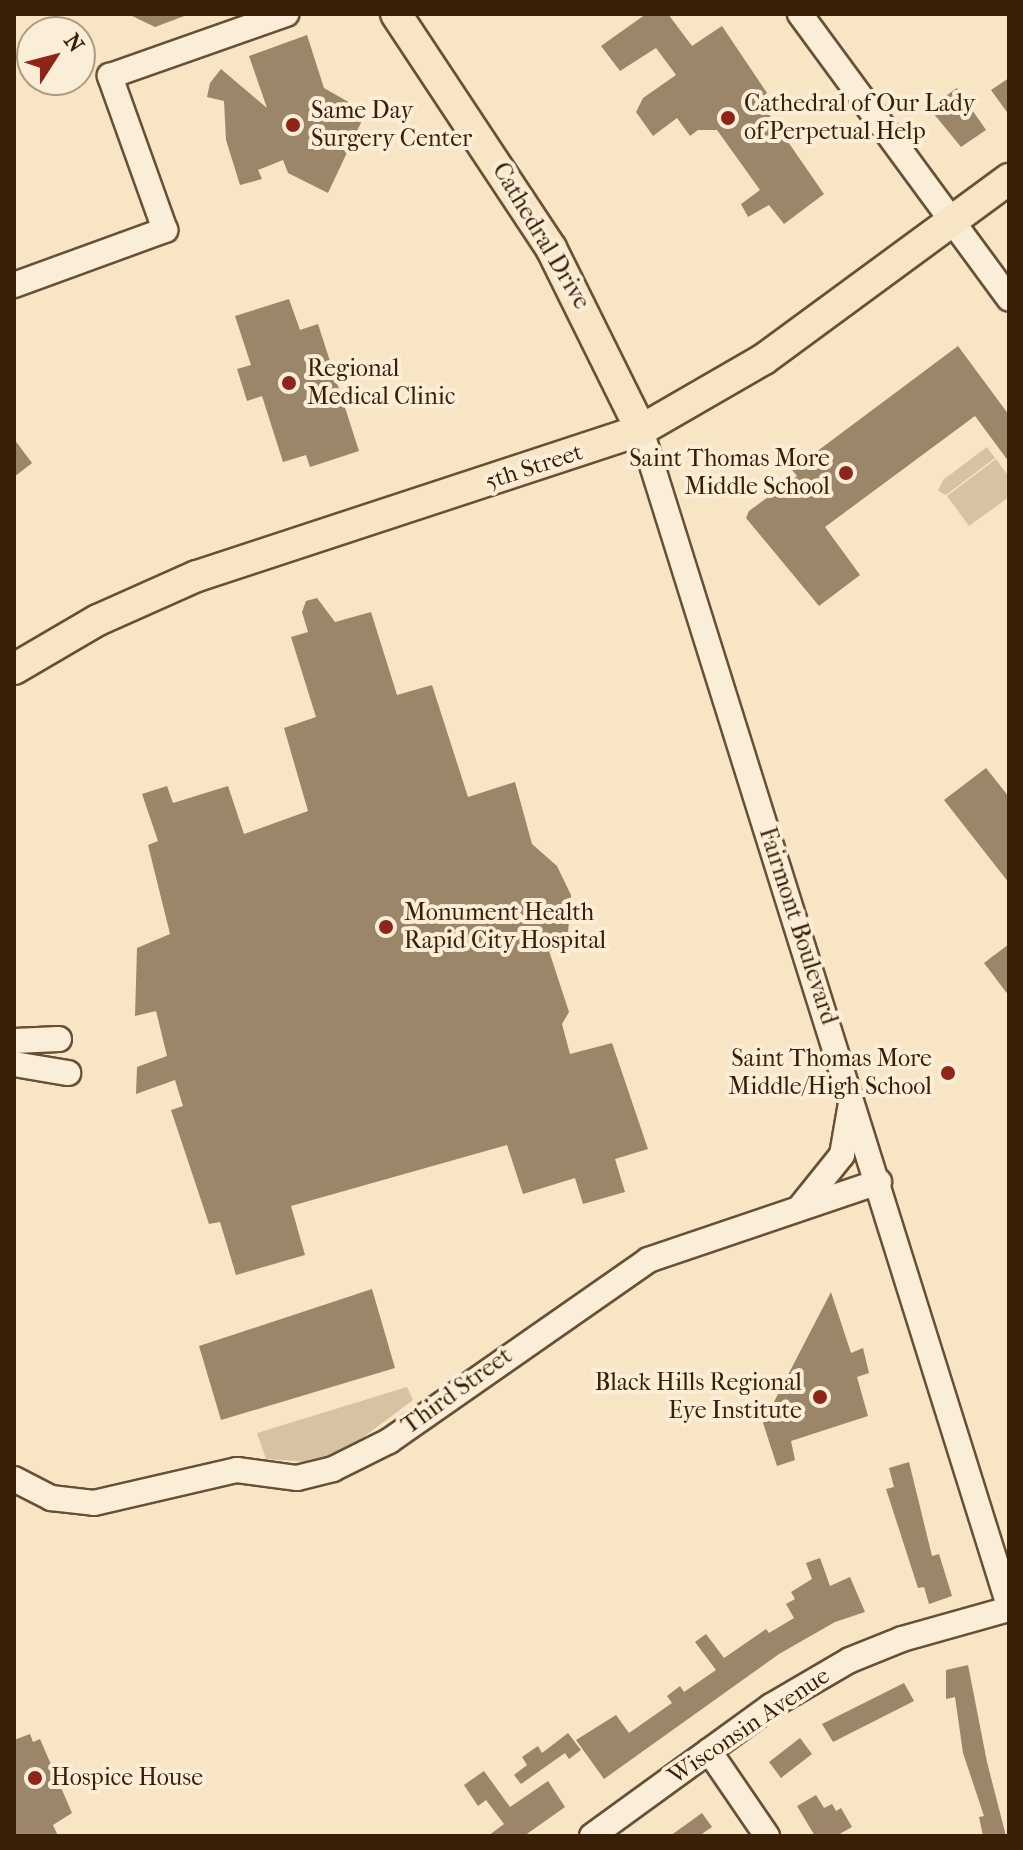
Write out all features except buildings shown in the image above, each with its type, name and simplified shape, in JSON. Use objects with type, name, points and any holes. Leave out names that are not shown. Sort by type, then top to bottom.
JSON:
[{"type":"main road","name":"Cathedral Drive","points":[[396,14],[551,248],[641,430]]},
{"type":"main road","name":"5th Street","points":[[14,669],[98,620],[197,576],[641,430],[764,359],[1009,179]]},
{"type":"street","points":[[14,285],[165,230],[110,76],[286,14]]},
{"type":"street","points":[[800,14],[1009,298]]},
{"type":"street","name":"Fairmont Boulevard","points":[[641,430],[879,1182],[1009,1608]]},
{"type":"street","points":[[14,1041],[53,1040],[14,1062]]},
{"type":"street","points":[[14,1062],[68,1073]]},
{"type":"street","points":[[799,1208],[842,1155],[852,1097]]},
{"type":"street","name":"Third Street","points":[[14,1479],[51,1498],[94,1503],[237,1470],[297,1478],[333,1469],[389,1441],[648,1260],[879,1182]]},
{"type":"street","name":"Wisconsin Avenue","points":[[592,1836],[771,1706],[850,1660],[902,1639],[1009,1608]]},
{"type":"street","points":[[709,1751],[767,1836]]},
{"type":"shaded area","points":[[987,447],[995,458],[946,495],[938,491],[943,480]]},
{"type":"shaded area","points":[[996,459],[1009,477],[1009,497],[969,526],[947,496]]},
{"type":"shaded area","points":[[407,1387],[413,1400],[345,1451],[309,1462],[266,1459],[257,1433]]},
{"type":"place","name":"Cathedral of Our Lady of Perpetual Help","points":[[728,118]]},
{"type":"place","name":"Same Day Surgery Center","points":[[293,125]]},
{"type":"place","name":"Regional Medical Clinic","points":[[289,383]]},
{"type":"place","name":"Saint Thomas More Middle School","points":[[846,473]]},
{"type":"place","name":"Monument Health Rapid City Hospital","points":[[386,927]]},
{"type":"place","name":"Saint Thomas More Middle/High School","points":[[948,1073]]},
{"type":"place","name":"Black Hills Regional Eye Institute","points":[[820,1397]]},
{"type":"place","name":"Hospice House","points":[[35,1778]]}]
